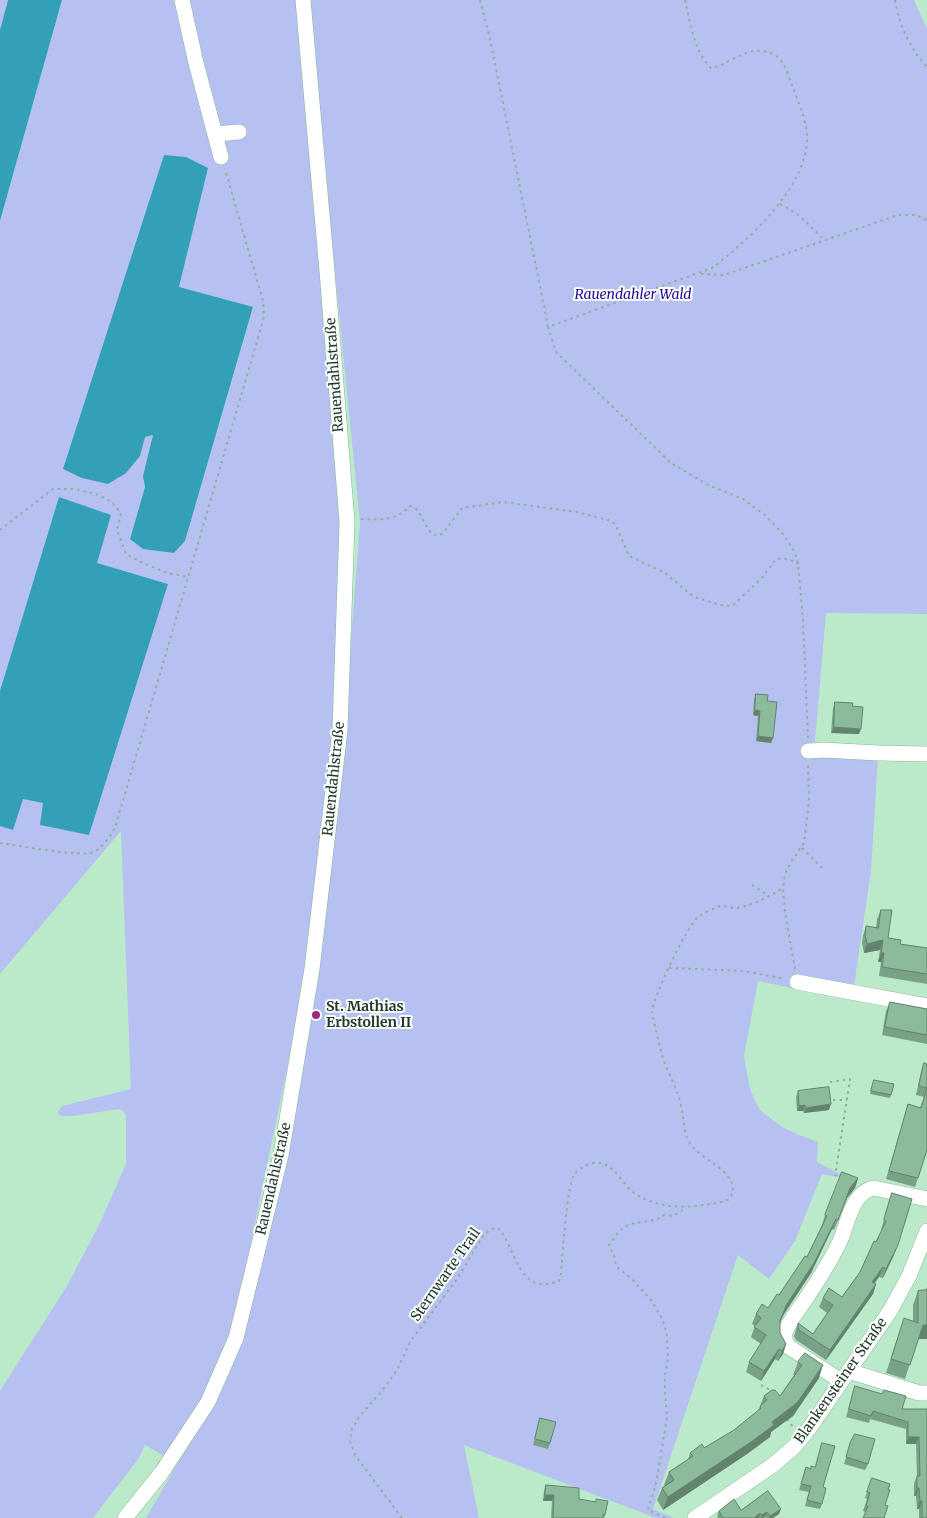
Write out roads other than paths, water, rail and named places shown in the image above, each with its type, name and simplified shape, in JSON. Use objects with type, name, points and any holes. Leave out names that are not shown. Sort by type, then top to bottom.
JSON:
[{"type":"street","points":[[182,0],[196,63],[221,156]]},
{"type":"street","name":"Rauendahlstraße","points":[[125,1518],[162,1472],[208,1402],[236,1338],[281,1155],[312,969],[340,730],[346,517],[328,281],[303,0]]},
{"type":"street","points":[[216,134],[239,132]]},
{"type":"street","points":[[808,750],[878,754],[927,754]]},
{"type":"street","points":[[797,982],[823,981],[927,1006]]},
{"type":"street","points":[[927,1198],[873,1188],[861,1194],[855,1202],[840,1241],[827,1266],[789,1324],[785,1335],[786,1343],[789,1347],[845,1376],[919,1393],[927,1393]]},
{"type":"street","name":"Blankensteiner Straße","points":[[695,1518],[763,1473],[802,1438],[895,1302],[909,1276],[927,1231]]},
{"type":"place","name":"St. Mathias Erbstollen II","points":[[316,1015]]},
{"type":"park label","name":"Rauendahler Wald","points":[[633,295]]}]
